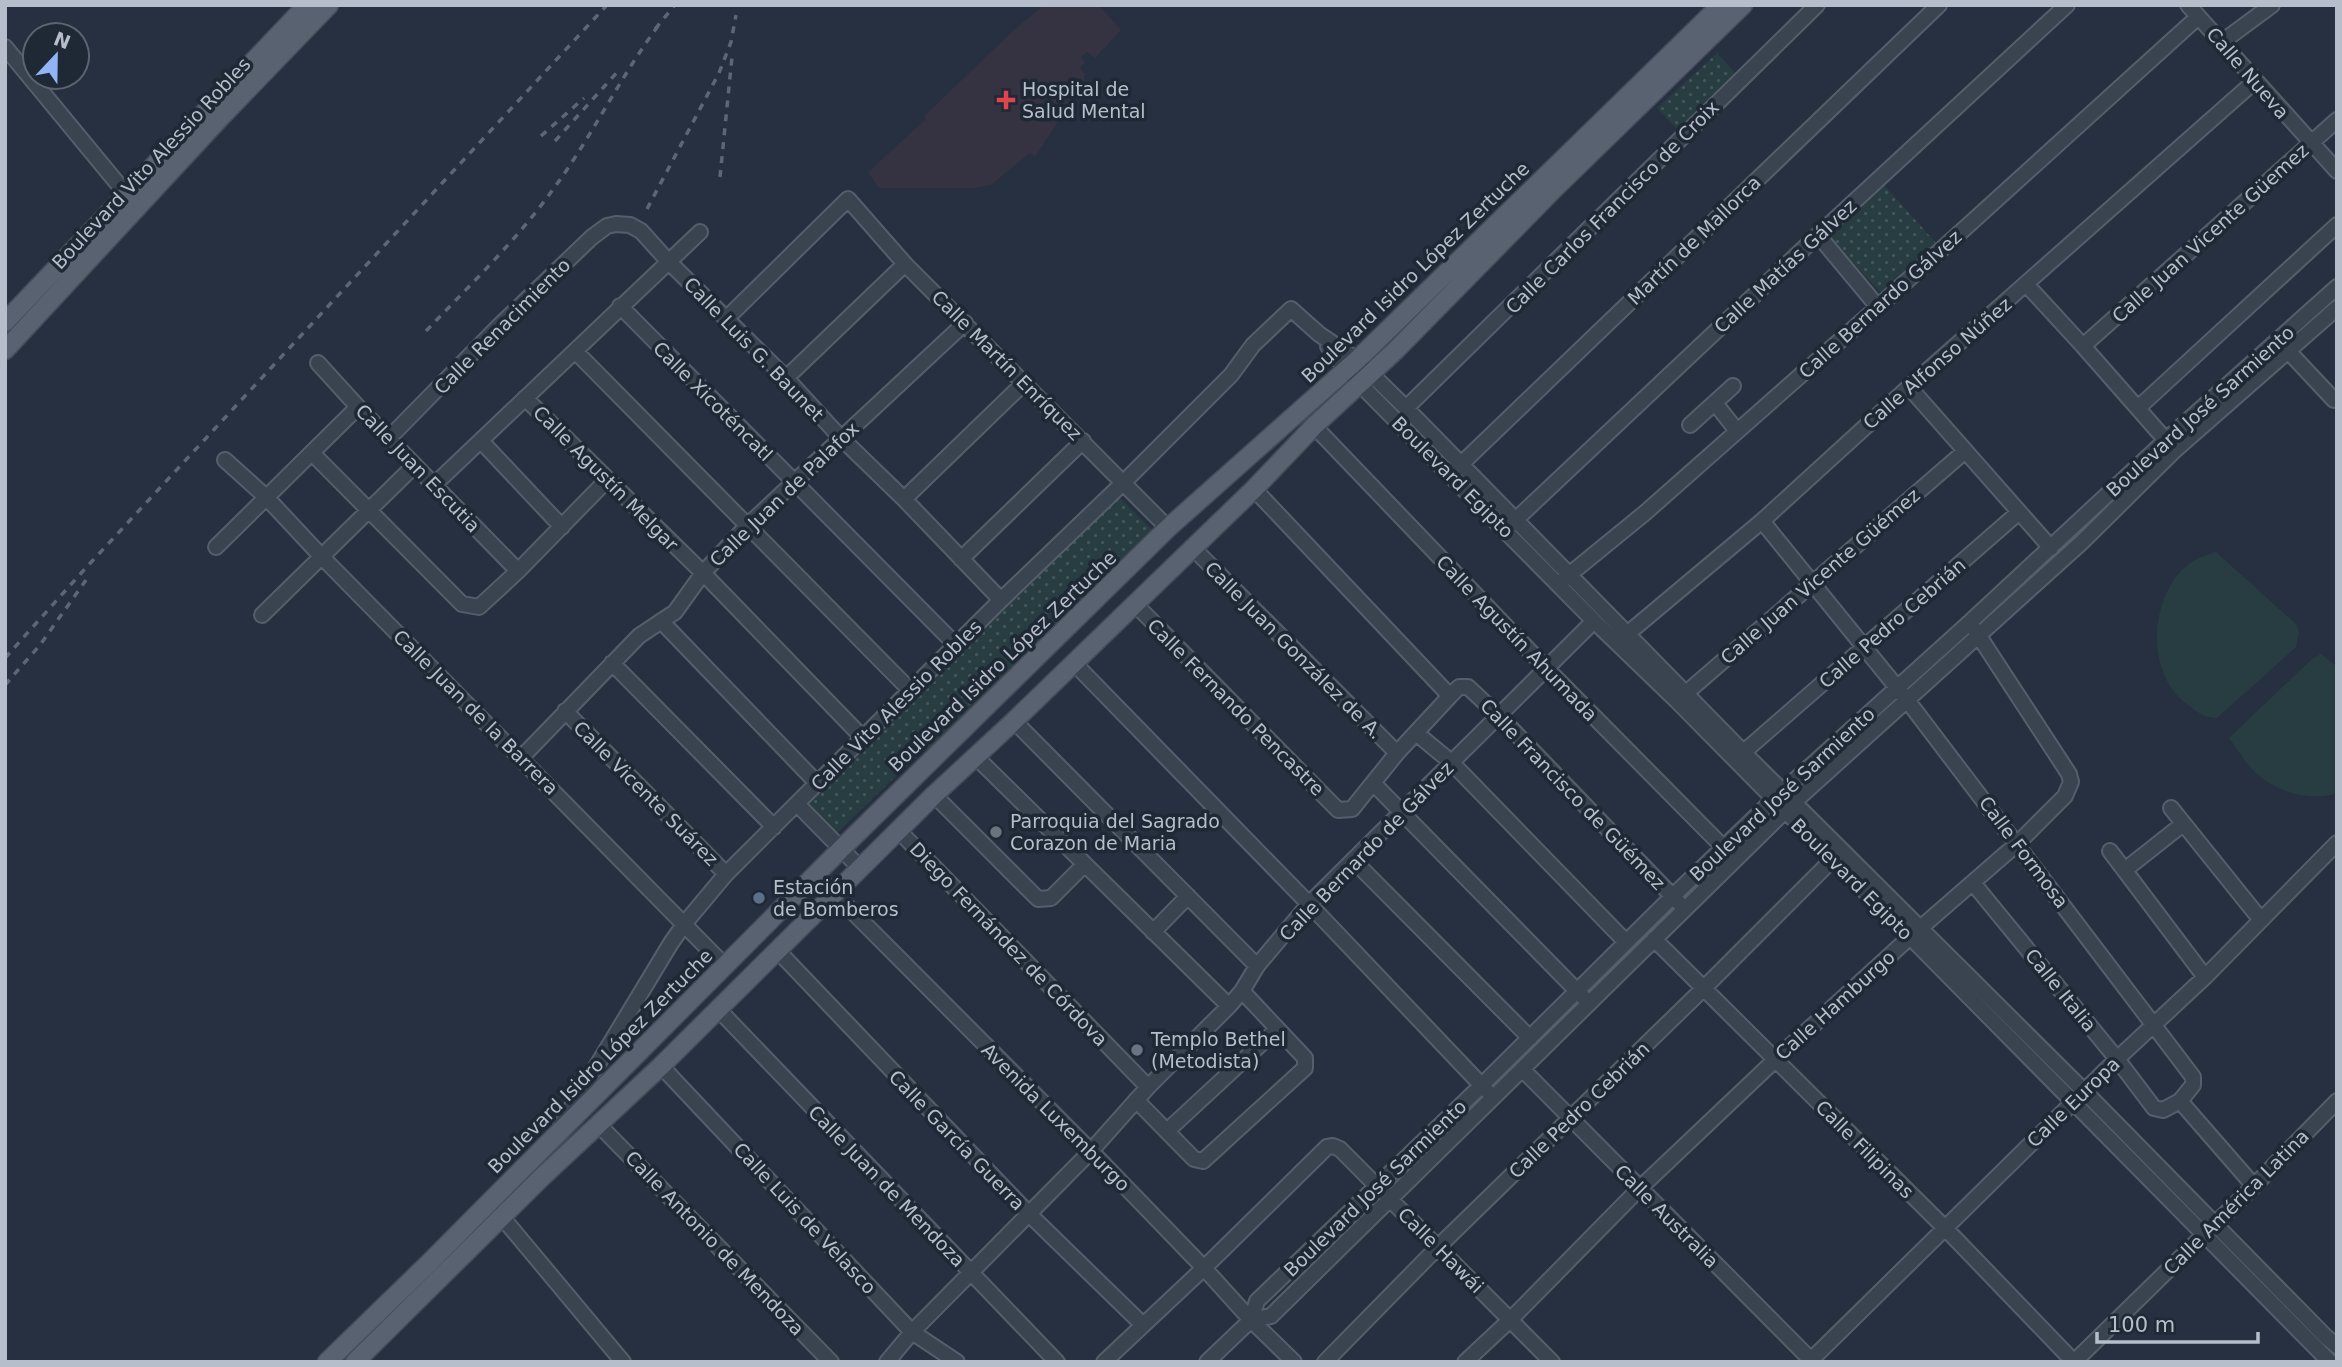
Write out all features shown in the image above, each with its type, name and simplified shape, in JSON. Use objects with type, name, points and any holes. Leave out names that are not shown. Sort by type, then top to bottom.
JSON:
[{"type":"main road","name":"Boulevard Vito Alessio Robles","points":[[299,25],[307,5]]},
{"type":"main road","name":"Boulevard Vito Alessio Robles","points":[[5,350],[77,259],[131,200],[299,25],[329,5]]},
{"type":"main road","name":"Boulevard Isidro López Zertuche","points":[[327,1362],[841,849],[1168,528],[1358,371],[1721,5]]},
{"type":"main road","name":"Boulevard Isidro López Zertuche","points":[[358,1359],[661,1066],[934,795],[1254,489],[1314,426],[1358,371],[1396,350],[1555,188],[1743,5]]},
{"type":"main road","name":"Boulevard Vito Alessio Robles","points":[[5,322],[77,259]]},
{"type":"main road","points":[[348,1341],[358,1359]]},
{"type":"street","name":"Calle Carlos Francisco de Croix","points":[[1406,408],[1817,5]]},
{"type":"street","name":"Martín de Mallorca","points":[[1450,475],[1939,5]]},
{"type":"street","name":"Calle Matías Gálvez","points":[[1511,525],[1818,235],[2067,5]]},
{"type":"street","name":"Calle Nueva","points":[[2188,5],[2337,171]]},
{"type":"street","points":[[2222,42],[2272,5]]},
{"type":"street","name":"Calle Bernardo Gálvez","points":[[1563,580],[1618,537],[1878,307],[2198,18]]},
{"type":"street","points":[[5,47],[131,200]]},
{"type":"street","name":"Calle Alfonso Núñez","points":[[1621,638],[1762,521],[2255,81]]},
{"type":"street","name":"Calle Juan Vicente Güemez","points":[[2084,345],[2337,120]]},
{"type":"street","name":"Calle Martín Enríquez","points":[[726,319],[848,199],[905,264],[1168,528]]},
{"type":"street","name":"Calle Luis G. Baunet","points":[[622,223],[641,231],[1001,600]]},
{"type":"street","name":"Calle Renacimiento","points":[[389,439],[498,327],[585,244],[607,226],[622,223]]},
{"type":"street","points":[[2138,408],[2337,225]]},
{"type":"street","points":[[435,484],[700,232]]},
{"type":"street","points":[[1818,235],[1878,307]]},
{"type":"street","points":[[786,378],[905,264]]},
{"type":"street","points":[[2026,285],[2084,345],[2170,445]]},
{"type":"street","name":"Boulevard José Sarmiento","points":[[1251,1321],[1257,1300],[1578,992],[1723,847],[1908,700],[2051,548],[2170,445],[2337,287]]},
{"type":"street","name":"Calle Xicoténcatl","points":[[620,306],[956,645]]},
{"type":"street","name":"Boulevard Egipto","points":[[1291,309],[1358,371],[1450,475],[1511,525]]},
{"type":"street","name":"Calle Vito Alessio Robles","points":[[551,1141],[685,923],[726,874],[1001,600],[1124,483],[1231,375],[1253,345],[1291,309]]},
{"type":"street","name":"Boulevard José Sarmiento","points":[[1207,1362],[1251,1321],[1271,1316],[1684,909],[1784,801],[1898,688],[2082,542],[2170,445],[2289,352],[2337,309]]},
{"type":"street","name":"Calle Juan de Palafox","points":[[521,758],[639,636],[675,611],[703,573],[746,527],[965,323]]},
{"type":"street","points":[[575,351],[911,691]]},
{"type":"street","points":[[2289,352],[2333,400]]},
{"type":"street","name":"Calle Juan Escutia","points":[[318,363],[518,571]]},
{"type":"street","name":"Boulevard Egipto","points":[[1358,371],[1406,408],[1461,463],[1511,525],[1563,580],[1784,801],[1866,876],[2073,1103],[2330,1362]]},
{"type":"street","points":[[904,499],[1024,383]]},
{"type":"street","points":[[1690,425],[1733,386]]},
{"type":"street","points":[[1909,387],[2051,548]]},
{"type":"street","name":"Calle Agustín Melgar","points":[[526,398],[703,573],[863,738]]},
{"type":"street","points":[[1715,403],[1737,431]]},
{"type":"street","points":[[216,547],[358,407]]},
{"type":"street","name":"Calle Agustín Ahumada","points":[[1314,426],[1546,668],[1723,847]]},
{"type":"street","points":[[481,441],[562,527]]},
{"type":"street","points":[[961,559],[1083,441]]},
{"type":"street","name":"Calle Juan Vicente Güémez","points":[[1681,696],[1964,452]]},
{"type":"street","points":[[312,453],[462,604],[479,607],[607,480]]},
{"type":"street","name":"Calle Juan de la Barrera","points":[[225,460],[266,497],[725,966]]},
{"type":"street","points":[[262,615],[415,465]]},
{"type":"street","name":"Calle Francisco de Güémez","points":[[1254,489],[1454,692],[1468,687],[1498,715],[1684,909]]},
{"type":"street","name":"Calle Pedro Cebrián","points":[[1739,757],[2018,513]]},
{"type":"street","name":"Calle Formosa","points":[[1762,521],[1908,700],[2193,1077],[2191,1088],[2180,1101]]},
{"type":"street","name":"Calle Juan González de A.","points":[[1192,547],[1397,753]]},
{"type":"street","name":"Boulevard Egipto","points":[[1563,580],[1594,621],[1621,638]]},
{"type":"street","name":"Calle Fernando Pencastre","points":[[1134,603],[1338,810],[1352,809],[1374,784]]},
{"type":"street","points":[[661,621],[817,783]]},
{"type":"street","name":"Calle Bernardo de Gálvez","points":[[887,1362],[912,1332],[1091,1151],[1148,1087],[1229,1006],[1257,966],[1309,904],[1594,621]]},
{"type":"street","name":"Calle Hamburgo","points":[[1465,1362],[1640,1188],[1775,1059],[2018,843],[2065,796],[2071,782],[2069,774],[1974,629]]},
{"type":"street","points":[[1073,662],[1493,1097]]},
{"type":"street","points":[[612,663],[774,827]]},
{"type":"street","points":[[1454,692],[1397,753],[1374,784],[1589,1003]]},
{"type":"street","name":"Calle Vicente Suárez","points":[[565,711],[726,874]]},
{"type":"street","points":[[1014,721],[1257,966]]},
{"type":"street","points":[[1416,733],[1451,762],[1626,942]]},
{"type":"street","points":[[976,757],[1229,1006]]},
{"type":"street","points":[[934,795],[1038,899],[1051,898],[1084,865]]},
{"type":"street","name":"Boulevard Egipto","points":[[1784,801],[1833,859],[2084,1091],[2337,1346]]},
{"type":"street","points":[[797,804],[860,868]]},
{"type":"street","points":[[2171,808],[2261,920]]},
{"type":"street","points":[[2126,869],[2183,824]]},
{"type":"street","name":"Diego Fernández de Córdova","points":[[899,831],[1148,1087]]},
{"type":"street","name":"Calle Europa","points":[[1811,1361],[2084,1091],[2205,977],[2337,843]]},
{"type":"street","points":[[2110,851],[2205,977]]},
{"type":"street","name":"Calle Pedro Cebrián","points":[[1325,1362],[1438,1247],[1833,859]]},
{"type":"street","points":[[1353,860],[1530,1038]]},
{"type":"street","name":"Avenida Luxemburgo","points":[[816,875],[1091,1151],[1205,1268],[1251,1321],[1294,1362]]},
{"type":"street","name":"Calle Italia","points":[[1973,883],[2154,1108],[2163,1110],[2180,1101]]},
{"type":"street","points":[[1153,932],[1188,897]]},
{"type":"street","name":"Calle Filipinas","points":[[1654,939],[1945,1228],[2074,1362]]},
{"type":"street","name":"Calle García Guerra","points":[[777,950],[1028,1214],[1142,1324]]},
{"type":"street","points":[[1136,1100],[1194,1159],[1205,1161],[1305,1068],[1305,1058],[1242,990]]},
{"type":"street","name":"Calle Juan de Mendoza","points":[[718,1009],[1057,1362]]},
{"type":"street","points":[[1167,1131],[1277,1029]]},
{"type":"street","name":"Calle Luis de Velasco","points":[[661,1066],[912,1332],[957,1362]]},
{"type":"street","name":"Calle Australia","points":[[1522,1069],[1811,1361]]},
{"type":"street","points":[[2180,1101],[2254,1186]]},
{"type":"street","name":"Calle América Latina","points":[[2074,1362],[2337,1101]]},
{"type":"street","name":"Calle Antonio de Mendoza","points":[[599,1125],[831,1362]]},
{"type":"street","name":"Calle Hawái","points":[[1205,1268],[1326,1147],[1333,1146],[1340,1149],[1552,1362]]},
{"type":"street","points":[[502,1217],[623,1362]]},
{"type":"street","points":[[1104,1362],[1205,1268]]},
{"type":"shaded area","name":"Hospital de Salud Mental","points":[[1044,5],[1099,5],[1121,30],[1095,58],[1087,52],[1081,57],[1085,63],[1080,68],[1085,74],[1082,85],[1035,157],[1030,153],[991,185],[973,188],[879,188],[868,172],[926,119],[924,116],[1015,29]]},
{"type":"green space","points":[[1717,53],[1739,77],[1680,132],[1657,108]]},
{"type":"green space","points":[[1883,184],[1936,243],[1881,293],[1828,235]]},
{"type":"green space","points":[[1116,494],[1153,531],[938,748],[922,751],[836,834],[806,805]]},
{"type":"green space","points":[[2216,552],[2297,625],[2299,633],[2296,647],[2217,718],[2198,712],[2174,692],[2159,658],[2157,638],[2164,600],[2172,583],[2191,563]]},
{"type":"green space","points":[[2321,654],[2337,667],[2337,793],[2306,796],[2274,786],[2257,774],[2229,738],[2312,659]]},
{"type":"railway","points":[[5,658],[607,5]]},
{"type":"railway","points":[[655,29],[675,5]]},
{"type":"railway","points":[[647,209],[719,73],[731,42],[736,15]]},
{"type":"railway","points":[[426,331],[493,262],[540,207],[582,147],[661,22]]},
{"type":"railway","points":[[720,177],[732,57]]},
{"type":"railway","points":[[555,141],[620,69]]},
{"type":"railway","points":[[541,136],[584,98]]},
{"type":"railway","points":[[5,685],[40,645],[86,580]]},
{"type":"place","name":"Hospital de Salud Mental","points":[[1006,100]]},
{"type":"place","name":"Parroquia del Sagrado Corazon de Maria","points":[[996,832]]},
{"type":"place","name":"Estación de Bomberos","points":[[759,898]]},
{"type":"place","name":"Templo Bethel (Metodista)","points":[[1137,1050]]}]
